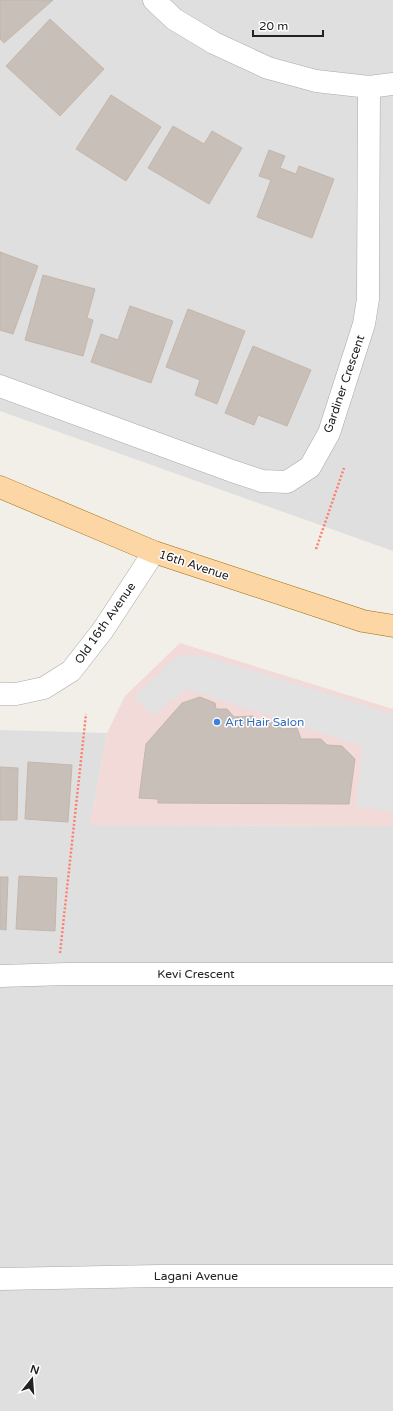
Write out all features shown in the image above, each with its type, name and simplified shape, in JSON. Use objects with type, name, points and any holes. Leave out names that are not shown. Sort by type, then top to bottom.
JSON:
[{"type":"main road","name":"16th Avenue","points":[[0,487],[154,552],[363,621],[393,626]]},
{"type":"street","points":[[154,0],[174,19],[214,43],[268,68],[316,80],[368,87],[393,84]]},
{"type":"street","name":"Gardiner Crescent","points":[[0,386],[232,471],[262,480],[287,482],[310,467],[328,433],[364,324],[368,299],[368,87]]},
{"type":"street","name":"Old 16th Avenue","points":[[0,694],[16,694],[44,688],[71,671],[103,630],[154,552]]},
{"type":"street","name":"Kevi Crescent","points":[[0,976],[58,974],[393,974]]},
{"type":"street","name":"Lagani Avenue","points":[[0,1279],[159,1276],[393,1276]]},
{"type":"path","points":[[316,549],[344,468]]},
{"type":"path","points":[[58,974],[86,714]]},
{"type":"shaded area","points":[[0,0],[393,0],[393,551],[0,411]]},
{"type":"shaded area","points":[[180,643],[393,709],[393,826],[90,825],[107,733],[125,696]]},
{"type":"shaded area","points":[[202,655],[393,714],[393,812],[356,806],[362,746],[187,689],[153,715],[134,697],[177,656]]},
{"type":"shaded area","points":[[0,730],[107,733],[90,825],[393,826],[393,1411],[0,1411]]},
{"type":"building","points":[[0,0],[53,0],[4,43],[0,39]]},
{"type":"building","points":[[50,19],[104,69],[60,116],[6,66]]},
{"type":"building","points":[[111,95],[161,127],[126,181],[76,149]]},
{"type":"building","points":[[173,126],[204,144],[212,131],[242,148],[209,204],[148,168]]},
{"type":"building","points":[[269,150],[285,156],[280,168],[296,174],[299,166],[334,179],[312,238],[257,217],[271,180],[259,176]]},
{"type":"building","points":[[0,252],[38,266],[13,334],[0,330]]},
{"type":"building","points":[[43,275],[95,289],[87,318],[93,320],[83,356],[25,340]]},
{"type":"building","points":[[130,306],[173,321],[151,383],[91,362],[101,334],[118,340]]},
{"type":"building","points":[[188,309],[245,331],[217,404],[195,395],[200,380],[166,367]]},
{"type":"building","points":[[253,346],[311,370],[287,426],[258,415],[254,425],[225,413]]},
{"type":"building","points":[[200,697],[215,703],[216,709],[227,709],[234,717],[253,716],[257,723],[277,723],[282,729],[297,728],[301,739],[321,739],[327,745],[342,746],[355,759],[349,804],[158,803],[158,799],[139,798],[146,744],[182,703]]},
{"type":"building","points":[[28,762],[72,765],[68,822],[25,819]]},
{"type":"building","points":[[0,767],[18,768],[17,820],[0,820]]},
{"type":"building","points":[[19,876],[57,878],[55,931],[16,929]]},
{"type":"building","points":[[0,877],[8,877],[6,930],[0,929]]},
{"type":"place","name":"Art Hair Salon","points":[[217,722]]}]
